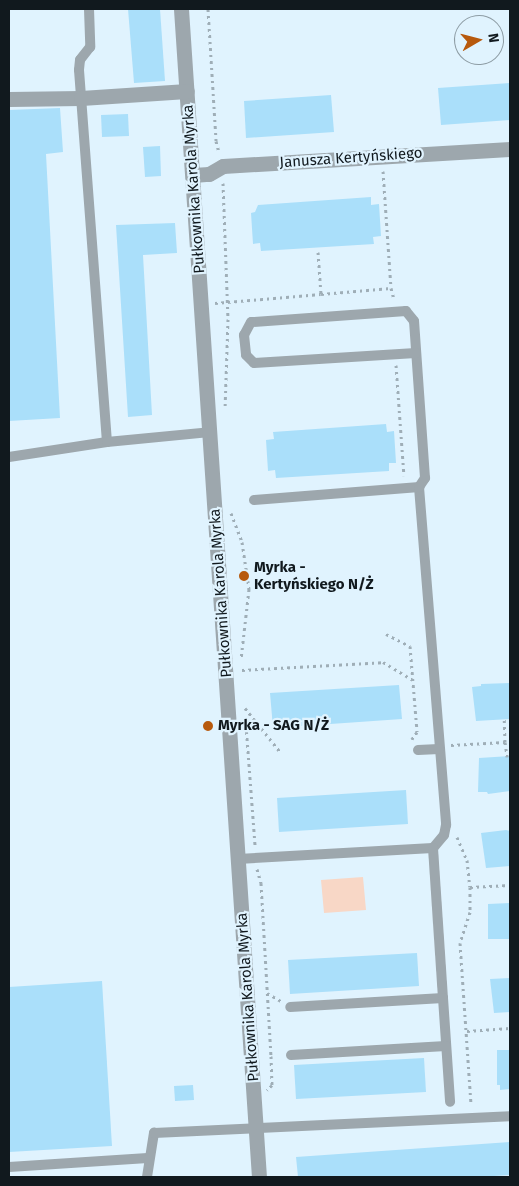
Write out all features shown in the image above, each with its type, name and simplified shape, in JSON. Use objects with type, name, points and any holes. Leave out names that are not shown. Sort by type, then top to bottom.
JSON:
[{"type":"street","name":"Pułkownika Karola Myrka","points":[[181,9],[259,1177]]},
{"type":"street","points":[[9,99],[81,98],[187,91]]},
{"type":"street","name":"Janusza Kertyńskiego","points":[[193,175],[209,174],[223,166],[382,155],[510,150]]},
{"type":"lane","points":[[89,9],[90,47],[80,60],[78,70],[107,442]]},
{"type":"lane","points":[[416,353],[254,363],[246,355],[244,335],[251,322],[406,311],[414,321],[424,478],[419,487],[446,825],[444,835],[433,848],[450,1102]]},
{"type":"lane","points":[[9,457],[107,442],[210,432]]},
{"type":"lane","points":[[254,500],[419,487]]},
{"type":"lane","points":[[413,748],[439,749]]},
{"type":"lane","points":[[238,860],[433,848]]},
{"type":"lane","points":[[290,1007],[444,998]]},
{"type":"lane","points":[[291,1055],[446,1046]]},
{"type":"lane","points":[[147,1177],[148,1158],[154,1133],[510,1116]]},
{"type":"lane","points":[[9,1167],[148,1158]]},
{"type":"path","points":[[208,9],[216,141],[223,166],[227,302],[225,416]]},
{"type":"path","points":[[382,155],[391,288],[399,312]]},
{"type":"path","points":[[318,252],[321,294]]},
{"type":"path","points":[[211,304],[391,288]]},
{"type":"path","points":[[395,354],[404,488]]},
{"type":"path","points":[[231,505],[231,514],[242,542],[249,589],[242,678]]},
{"type":"path","points":[[386,634],[410,646],[417,732],[413,748]]},
{"type":"path","points":[[242,670],[383,662],[413,680]]},
{"type":"path","points":[[244,700],[256,859],[261,883],[272,1080],[270,1089],[254,1099]]},
{"type":"path","points":[[245,708],[281,753]]},
{"type":"path","points":[[504,719],[507,757]]},
{"type":"path","points":[[451,735],[452,755]]},
{"type":"path","points":[[439,749],[452,745],[505,742]]},
{"type":"path","points":[[456,834],[466,860],[470,887],[470,912],[460,943],[471,1104]]},
{"type":"path","points":[[470,887],[510,885]]},
{"type":"path","points":[[467,1031],[510,1028]]},
{"type":"shaded area","points":[[363,877],[366,910],[324,913],[321,880]]},
{"type":"building","points":[[128,9],[160,9],[165,81],[134,83]]},
{"type":"building","points":[[510,83],[510,120],[441,125],[438,88]]},
{"type":"building","points":[[331,95],[334,132],[246,138],[244,101]]},
{"type":"building","points":[[60,108],[63,152],[46,154],[60,418],[9,421],[9,110]]},
{"type":"building","points":[[128,114],[129,136],[102,137],[101,115]]},
{"type":"building","points":[[160,146],[161,176],[145,177],[143,147]]},
{"type":"building","points":[[371,197],[371,205],[379,204],[381,236],[373,237],[374,244],[261,251],[260,243],[253,244],[251,213],[255,212],[258,205]]},
{"type":"building","points":[[175,223],[177,253],[143,255],[152,415],[128,417],[116,225]]},
{"type":"building","points":[[386,424],[387,432],[394,431],[396,463],[389,463],[389,471],[276,478],[275,470],[268,471],[266,440],[274,439],[273,432]]},
{"type":"building","points":[[510,683],[510,719],[476,721],[472,687],[481,686],[481,684]]},
{"type":"building","points":[[399,685],[402,719],[273,728],[270,693]]},
{"type":"building","points":[[510,756],[510,791],[488,794],[487,792],[478,792],[479,758]]},
{"type":"building","points":[[406,790],[408,824],[279,832],[277,798]]},
{"type":"building","points":[[510,831],[510,866],[486,868],[481,833]]},
{"type":"building","points":[[510,903],[510,939],[488,939],[488,904]]},
{"type":"building","points":[[417,953],[419,986],[290,994],[288,960]]},
{"type":"building","points":[[510,978],[510,1012],[494,1013],[490,979]]},
{"type":"building","points":[[102,981],[112,1146],[9,1152],[9,987]]},
{"type":"building","points":[[497,1050],[510,1050],[510,1089],[500,1090],[500,1085],[497,1085]]},
{"type":"building","points":[[424,1058],[426,1092],[296,1099],[294,1065]]},
{"type":"building","points":[[193,1085],[194,1100],[175,1101],[174,1086]]},
{"type":"building","points":[[510,1142],[510,1175],[479,1177],[298,1177],[296,1157]]},
{"type":"place","name":"Myrka - Kertyńskiego N/Ż","points":[[244,576]]},
{"type":"place","name":"Myrka - SAG N/Ż","points":[[208,726]]}]
